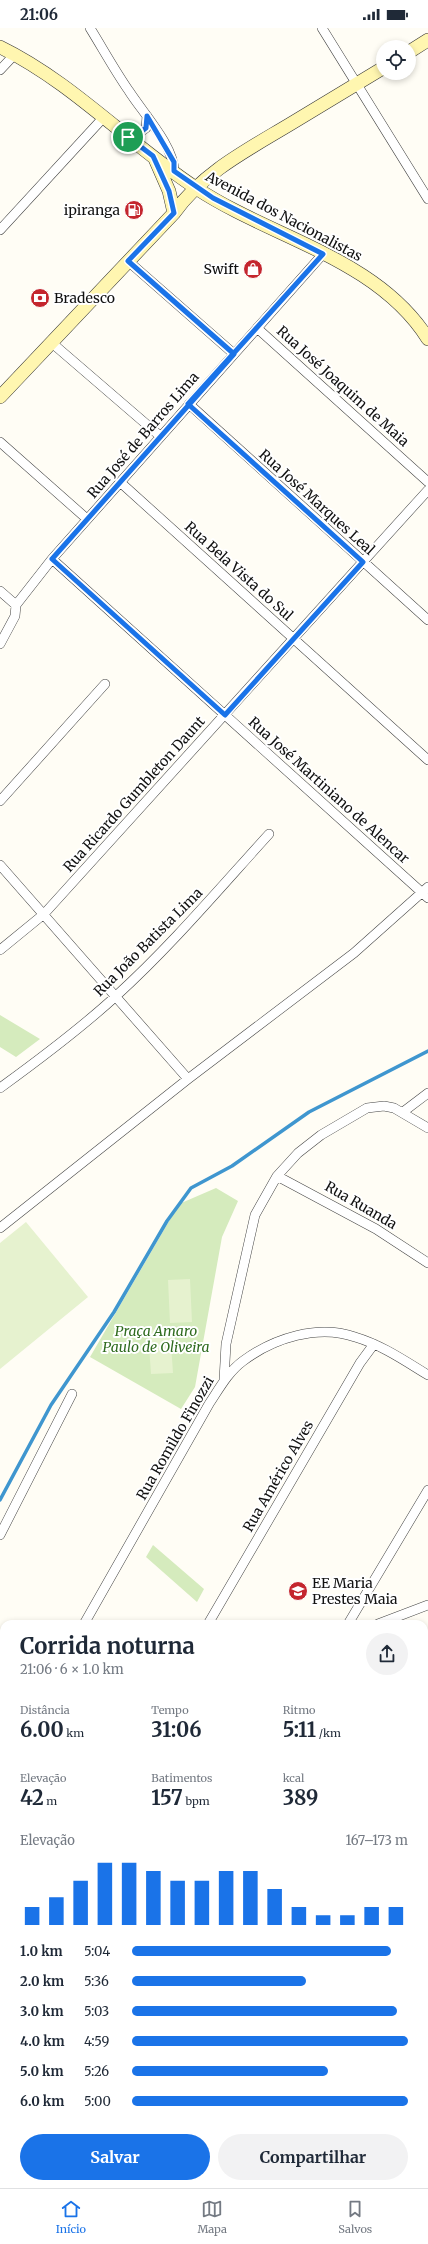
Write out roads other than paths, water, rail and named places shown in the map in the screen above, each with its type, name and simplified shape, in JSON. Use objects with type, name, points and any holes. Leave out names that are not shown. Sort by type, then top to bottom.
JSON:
[{"type":"main road","points":[[416,48],[428,40]]},
{"type":"main road","name":"Avenida dos Nacionalistas","points":[[0,47],[15,54],[53,79],[195,187],[361,274],[401,306],[428,339]]},
{"type":"main road","points":[[0,396],[174,213],[195,187],[213,172],[376,72]]},
{"type":"main road","points":[[153,156],[169,191],[174,213]]},
{"type":"street","points":[[90,28],[147,116],[174,162],[174,171]]},
{"type":"street","points":[[322,28],[428,199]]},
{"type":"street","points":[[0,70],[15,54]]},
{"type":"street","points":[[128,137],[135,136],[146,128],[147,116]]},
{"type":"street","points":[[0,230],[103,118]]},
{"type":"street","name":"Rua José de Barros Lima","points":[[0,644],[12,623],[16,605],[52,559],[188,404],[323,254]]},
{"type":"street","points":[[128,261],[234,354]]},
{"type":"street","name":"Rua José Joaquim de Maia","points":[[257,328],[428,482]]},
{"type":"street","points":[[52,343],[160,436]]},
{"type":"street","name":"Rua José Marques Leal","points":[[188,404],[428,620]]},
{"type":"street","points":[[0,442],[86,519]]},
{"type":"street","name":"Rua Bela Vista do Sul","points":[[120,482],[428,760]]},
{"type":"street","name":"Rua Ricardo Gumbleton Daunt","points":[[0,950],[44,914],[428,490]]},
{"type":"street","name":"Rua José Martiniano de Alencar","points":[[52,559],[426,893]]},
{"type":"street","points":[[0,591],[16,605]]},
{"type":"street","points":[[0,800],[105,684]]},
{"type":"street","name":"Rua João Batista Lima","points":[[0,1088],[60,1044],[116,996],[171,942],[269,834]]},
{"type":"street","points":[[0,865],[188,1079]]},
{"type":"street","points":[[0,1228],[188,1079],[354,953],[426,893]]},
{"type":"street","points":[[403,1112],[428,1093]]},
{"type":"street","points":[[224,1380],[226,1344],[255,1215],[277,1176],[298,1153],[321,1135],[367,1108],[384,1106],[403,1112],[428,1128]]},
{"type":"street","name":"Rua Ruanda","points":[[277,1176],[376,1229],[428,1263]]},
{"type":"street","name":"Rua Romildo Finozzi","points":[[86,1620],[224,1380],[242,1362],[264,1348],[299,1334],[327,1332],[354,1336],[386,1349],[428,1375]]},
{"type":"street","name":"Rua Américo Alves","points":[[210,1620],[360,1362],[374,1344]]},
{"type":"street","points":[[0,1535],[72,1394]]},
{"type":"street","points":[[350,1620],[428,1490]]},
{"type":"street","points":[[389,1620],[428,1605]]},
{"type":"waterway","points":[[0,1500],[51,1405],[114,1312],[167,1221],[191,1188],[232,1166],[309,1112],[428,1051]]},
{"type":"place","name":"ipiranga","points":[[134,210]]},
{"type":"place","name":"Swift","points":[[253,269]]},
{"type":"place","name":"Bradesco","points":[[40,298]]},
{"type":"place","name":"EE Maria Prestes Maia","points":[[298,1591]]},
{"type":"park label","name":"Praça Amaro Paulo de Oliveira","points":[[156,1340]]}]
